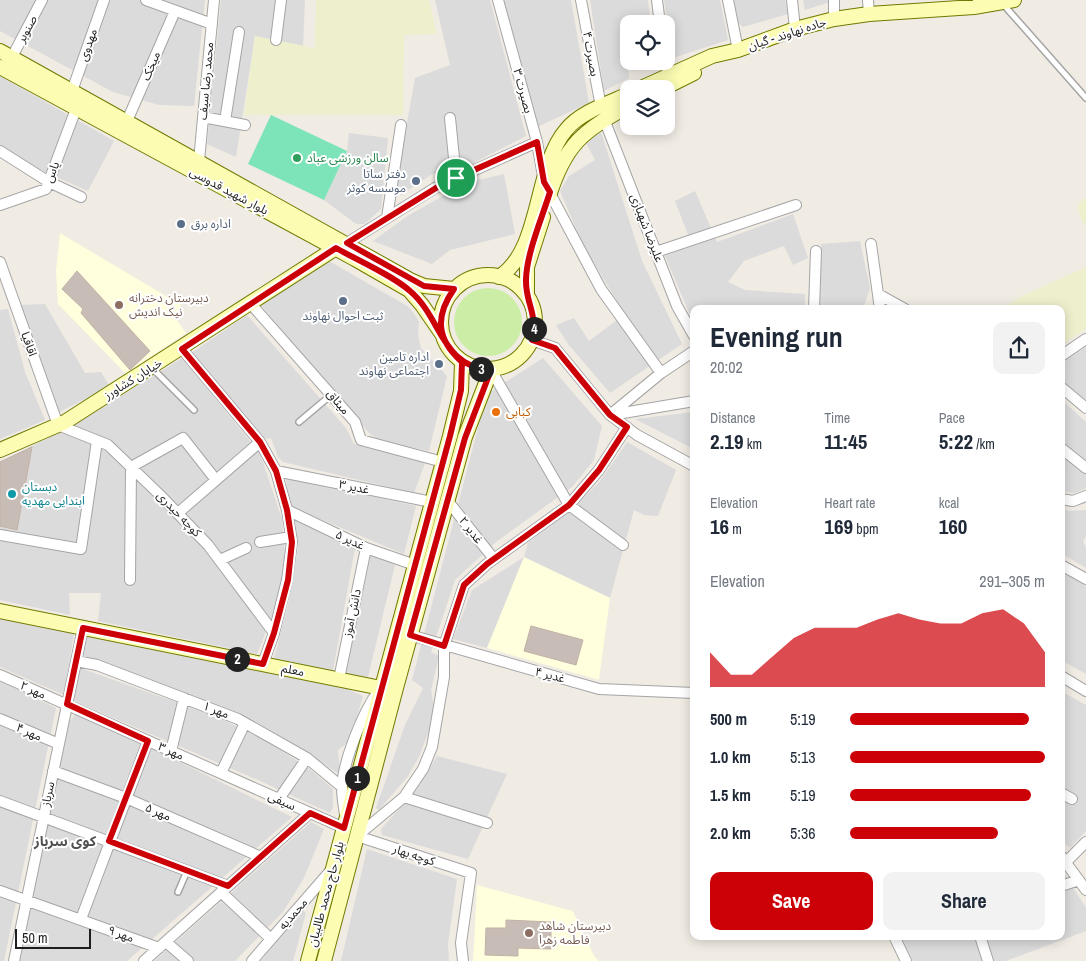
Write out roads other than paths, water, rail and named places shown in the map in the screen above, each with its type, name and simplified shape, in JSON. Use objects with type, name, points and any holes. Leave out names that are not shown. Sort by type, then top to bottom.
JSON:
[{"type":"main road","name":"جاده نهاوند - گیان","points":[[675,82],[738,50],[795,29],[834,19],[868,7],[1008,2]]},
{"type":"main road","name":"جاده نهاوند - گیان","points":[[675,66],[738,50]]},
{"type":"main road","name":"بلوار شهید قدوسی","points":[[6,54],[199,161],[342,246],[409,290],[422,304],[442,334]]},
{"type":"main road","name":"بلوار شهید قدوسی","points":[[0,67],[342,246],[424,286],[454,289]]},
{"type":"main road","name":"جاده نهاوند - گیان","points":[[651,80],[664,70]]},
{"type":"main road","points":[[602,113],[620,100]]},
{"type":"main road","points":[[526,296],[527,267],[556,146],[566,129],[602,113],[620,108]]},
{"type":"main road","points":[[499,277],[517,261],[547,187]]},
{"type":"main road","name":"خیابان کشاورز","points":[[0,450],[58,425],[182,349],[342,246]]},
{"type":"main road","points":[[477,276],[499,277],[515,284],[526,296],[534,315],[532,340],[516,361],[504,367],[491,370],[471,366],[462,362],[453,354],[442,334],[440,318],[445,302],[454,289],[465,281],[477,276]]},
{"type":"main road","name":"بلوار حاج محمد طالبیان","points":[[308,961],[443,462],[461,390],[462,362]]},
{"type":"main road","name":"بلوار حاج محمد طالبیان","points":[[324,961],[447,500],[465,438],[491,370]]},
{"type":"main road","name":"معلم","points":[[0,611],[381,688]]},
{"type":"street","name":"صنوبر","points":[[6,54],[42,0]]},
{"type":"street","name":"مهدوی","points":[[72,91],[104,0]]},
{"type":"street","points":[[146,0],[212,24]]},
{"type":"street","name":"محمد رضا سیف","points":[[199,161],[214,0]]},
{"type":"street","points":[[276,40],[280,0]]},
{"type":"street","name":"بصیرت ۳","points":[[498,0],[537,142],[547,187],[601,289],[662,373]]},
{"type":"street","name":"بصیرت ۴","points":[[581,0],[602,113]]},
{"type":"street","points":[[657,0],[659,15]]},
{"type":"street","points":[[728,0],[738,50]]},
{"type":"street","points":[[792,0],[795,29]]},
{"type":"street","points":[[834,0],[834,19]]},
{"type":"street","name":"میخک","points":[[127,121],[175,11]]},
{"type":"street","points":[[225,121],[239,32]]},
{"type":"street","name":"یاس","points":[[0,205],[46,189],[76,108]]},
{"type":"street","name":"علیرضا شهبازی","points":[[602,113],[677,306],[690,329]]},
{"type":"street","points":[[203,117],[245,125]]},
{"type":"street","points":[[450,118],[456,178]]},
{"type":"street","points":[[387,218],[401,125]]},
{"type":"street","points":[[342,246],[436,188],[537,142]]},
{"type":"street","points":[[0,151],[49,182],[81,197]]},
{"type":"street","points":[[656,252],[796,205]]},
{"type":"street","points":[[871,244],[879,305]]},
{"type":"street","points":[[814,305],[816,251]]},
{"type":"street","name":"اقاقیا","points":[[0,262],[58,425]]},
{"type":"street","points":[[878,294],[898,305]]},
{"type":"street","name":"میثاق","points":[[251,304],[355,422],[361,440],[443,462]]},
{"type":"street","points":[[1065,353],[1086,339]]},
{"type":"street","points":[[532,340],[555,348],[610,415],[690,464]]},
{"type":"street","points":[[182,349],[260,442],[276,471],[287,510],[291,537],[288,580],[274,633],[263,664]]},
{"type":"street","points":[[610,415],[662,373],[690,354]]},
{"type":"street","points":[[491,370],[569,505],[622,545]]},
{"type":"street","points":[[1065,391],[1086,408]]},
{"type":"street","points":[[610,415],[690,402]]},
{"type":"street","name":"کوچه حیدری","points":[[58,425],[108,445],[131,467],[178,513],[220,560],[274,633]]},
{"type":"street","points":[[357,836],[404,797],[423,769],[432,747],[444,677],[444,646],[464,585],[494,559],[569,505],[599,470],[627,427]]},
{"type":"street","points":[[130,580],[131,467],[183,438],[216,480]]},
{"type":"street","points":[[0,535],[81,549],[97,441]]},
{"type":"street","points":[[178,513],[260,442]]},
{"type":"street","points":[[1065,451],[1086,468]]},
{"type":"street","name":"غدیر ۳","points":[[276,471],[432,502]]},
{"type":"street","points":[[1065,500],[1073,501],[1086,496]]},
{"type":"street","name":"غدیر ۲","points":[[447,500],[494,559]]},
{"type":"street","name":"غدیر ۵","points":[[287,510],[366,548],[415,566]]},
{"type":"street","points":[[260,542],[291,537]]},
{"type":"street","points":[[220,560],[246,548]]},
{"type":"street","name":"دانش آموز","points":[[338,679],[366,548]]},
{"type":"street","points":[[1065,567],[1086,579]]},
{"type":"street","name":"سرباز","points":[[14,961],[83,628]]},
{"type":"street","name":"غدیر ۴","points":[[410,635],[599,689],[690,693]]},
{"type":"street","name":"مهر ۱","points":[[76,661],[97,665],[245,723],[307,758],[342,788]]},
{"type":"street","name":"مهر ۲","points":[[0,674],[67,704]]},
{"type":"street","points":[[1065,678],[1086,691]]},
{"type":"street","points":[[345,824],[342,788],[350,752],[367,707],[381,688]]},
{"type":"street","points":[[171,751],[184,698]]},
{"type":"street","name":"مهر ۳","points":[[67,704],[221,773]]},
{"type":"street","name":"مهر ۴","points":[[0,719],[59,744]]},
{"type":"street","points":[[221,773],[245,723]]},
{"type":"street","points":[[80,919],[148,741]]},
{"type":"street","points":[[279,799],[307,758]]},
{"type":"street","name":"مهر ۵","points":[[53,770],[126,798],[261,857]]},
{"type":"street","name":"سیفی","points":[[221,773],[310,813],[345,824]]},
{"type":"street","points":[[1065,795],[1072,799]]},
{"type":"street","points":[[404,797],[487,823]]},
{"type":"street","points":[[0,802],[187,871],[225,889],[271,939]]},
{"type":"street","points":[[144,961],[310,813]]},
{"type":"street","name":"کوچه بهار","points":[[357,836],[471,874],[461,943],[463,961]]},
{"type":"street","points":[[1065,858],[1086,842]]},
{"type":"street","points":[[1065,860],[1086,890]]},
{"type":"street","name":"محمدیه","points":[[252,961],[333,868]]},
{"type":"street","points":[[1065,885],[1079,880]]},
{"type":"street","name":"مهر ۹","points":[[0,891],[162,945]]},
{"type":"street","points":[[896,940],[906,961]]},
{"type":"street","points":[[981,940],[988,961]]},
{"type":"street","points":[[162,945],[188,961]]},
{"type":"lane","points":[[1008,2],[1086,98]]},
{"type":"lane","points":[[152,367],[194,410]]},
{"type":"lane","points":[[299,422],[331,395]]},
{"type":"lane","points":[[178,892],[187,871]]},
{"type":"place","name":"سالن ورزشی عباد","points":[[297,158]]},
{"type":"place","name":"دفتر ساتا موسسه کوثر","points":[[416,181]]},
{"type":"place","name":"اداره برق","points":[[181,224]]},
{"type":"place","name":"ثبت احوال نهاوند","points":[[343,301]]},
{"type":"place","name":"دبیرستان دخترانه نیک اندیش","points":[[119,305]]},
{"type":"place","name":"اداره تامین اجتماعی نهاوند","points":[[439,364]]},
{"type":"place","name":"کبابی","points":[[496,412]]},
{"type":"place","name":"دبستان ابندایی مهدیه","points":[[12,494]]},
{"type":"place","name":"دبیرستان شاهد فاطمه زهرا","points":[[529,933]]},
{"type":"district","name":"کوی سرباز","points":[[65,841]]}]
